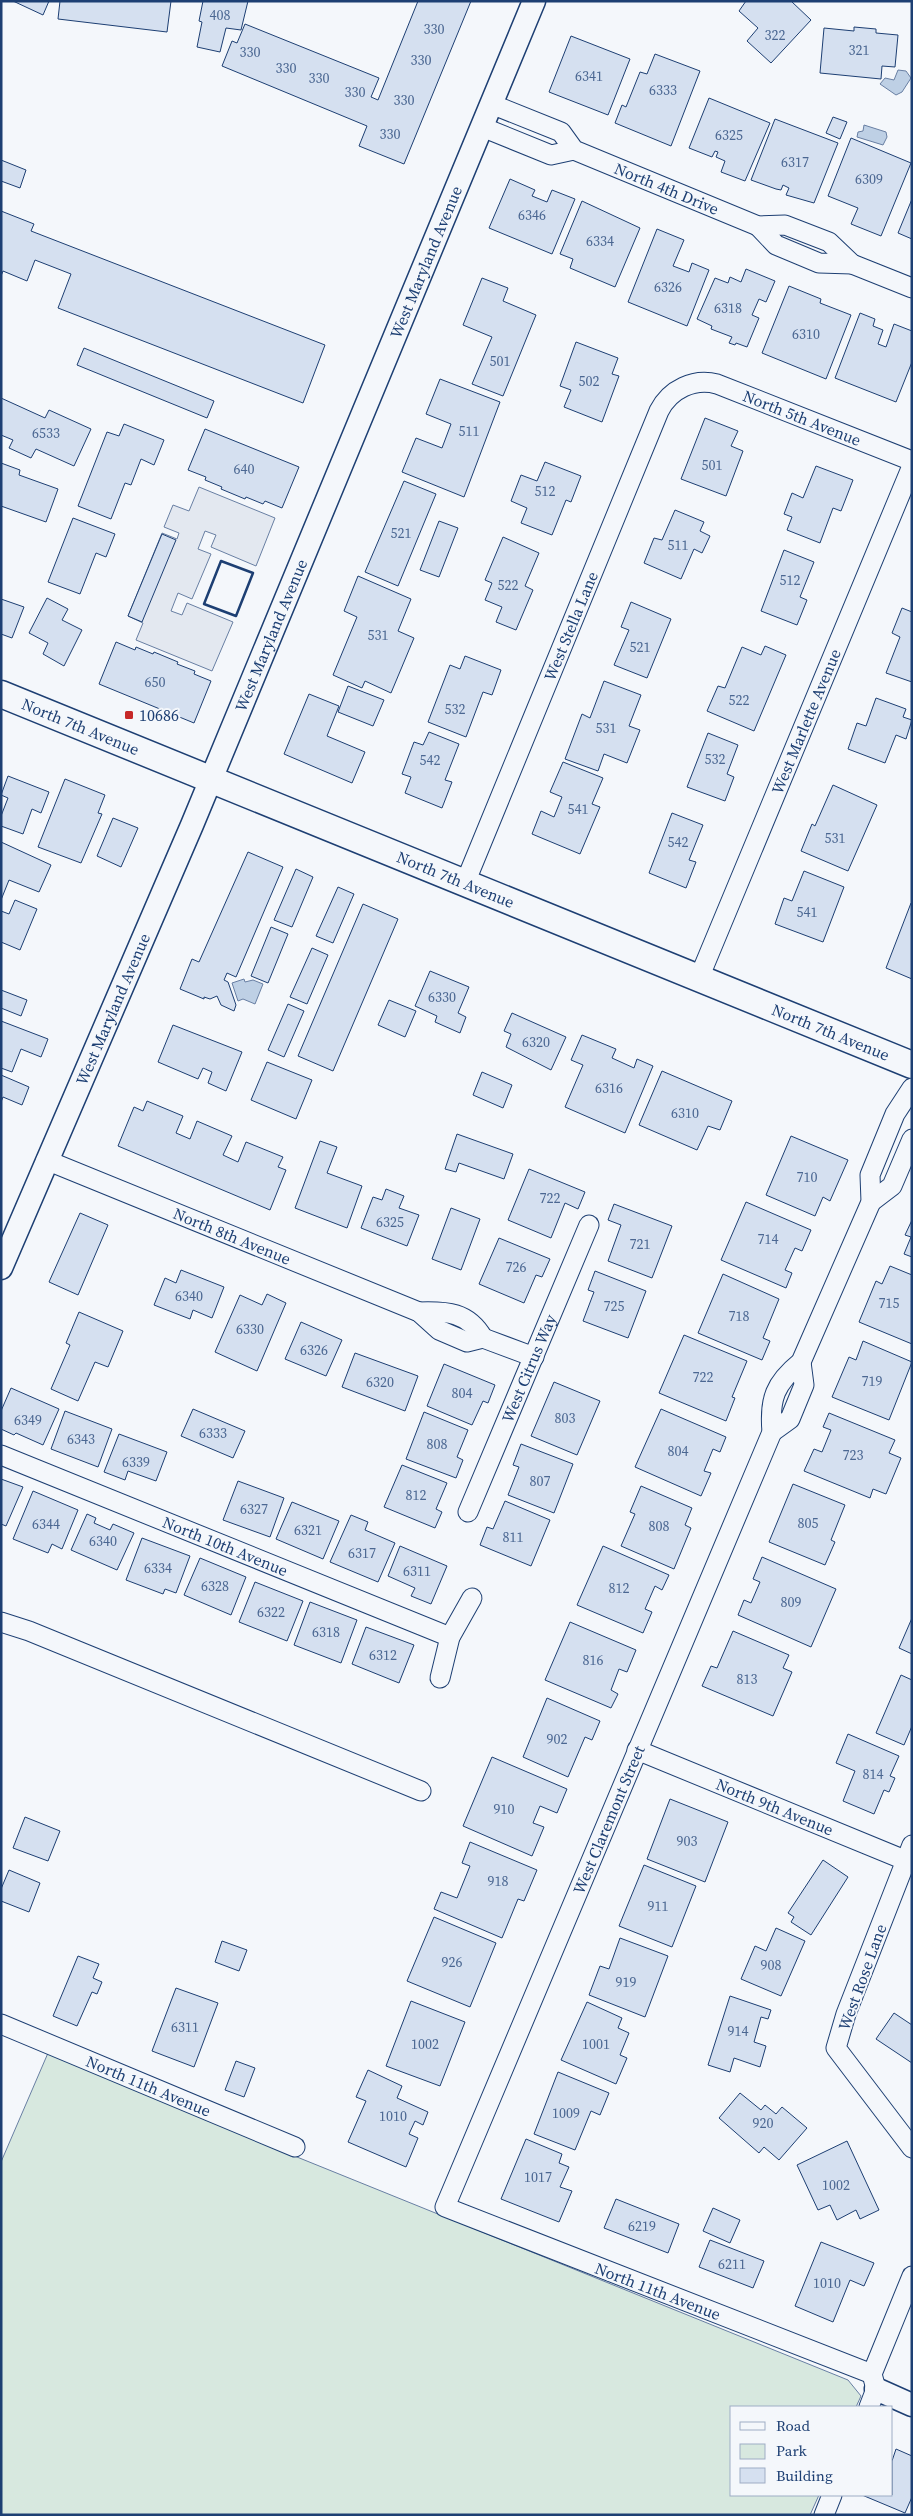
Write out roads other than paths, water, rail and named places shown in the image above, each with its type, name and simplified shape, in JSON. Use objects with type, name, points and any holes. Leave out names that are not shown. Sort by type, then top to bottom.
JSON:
[{"type":"main road","name":"North 7th Avenue","points":[[1,694],[912,1065]]},
{"type":"street","name":"West Maryland Avenue","points":[[1,1268],[211,779],[534,1]]},
{"type":"street","name":"North 4th Drive","points":[[492,104],[561,132],[574,150],[758,226],[785,225],[829,242],[852,264],[912,288]]},
{"type":"street","points":[[482,127],[551,155],[574,150]]},
{"type":"street","name":"North 5th Avenue","points":[[692,384],[706,382],[722,385],[912,461]]},
{"type":"street","name":"West Stella Lane","points":[[465,883],[659,411],[673,393],[692,384]]},
{"type":"street","name":"West Marlette Avenue","points":[[699,978],[912,466]]},
{"type":"street","name":"West Claremont Street","points":[[445,2207],[772,1432],[770,1408],[783,1376],[801,1362],[871,1202],[870,1175],[876,1160],[895,1114],[912,1088]]},
{"type":"street","name":"West Claremont Street","points":[[871,1202],[892,1186],[912,1139]]},
{"type":"street","name":"North 8th Avenue","points":[[46,1160],[419,1312],[447,1311],[475,1324],[483,1338],[534,1357]]},
{"type":"street","points":[[876,1160],[899,1169]]},
{"type":"street","name":"West Citrus Way","points":[[468,1512],[589,1225]]},
{"type":"street","name":"North 10th Avenue","points":[[1,1455],[450,1636]]},
{"type":"street","points":[[440,1678],[450,1636],[472,1598]]},
{"type":"street","points":[[1,1622],[29,1631],[421,1791]]},
{"type":"street","name":"North 9th Avenue","points":[[637,1750],[910,1856]]},
{"type":"street","name":"West Rose Lane","points":[[910,1856],[846,2014],[836,2048],[912,2148]]},
{"type":"street","name":"North 11th Avenue","points":[[1,2024],[295,2147]]},
{"type":"street","name":"North 11th Avenue","points":[[445,2207],[872,2390],[912,2405]]},
{"type":"street","points":[[872,2390],[912,2276]]},
{"type":"street","points":[[824,2515],[832,2496]]},
{"type":"water","points":[[898,70],[906,71],[911,78],[902,92],[896,95],[880,84],[885,78],[894,80]]},
{"type":"water","points":[[864,125],[886,132],[887,137],[883,145],[857,137],[858,132],[863,131]]},
{"type":"water","points":[[244,979],[245,982],[253,980],[263,984],[255,1004],[243,999],[238,1001],[232,983]]},
{"type":"place","name":"10686","points":[[129,715]]}]
